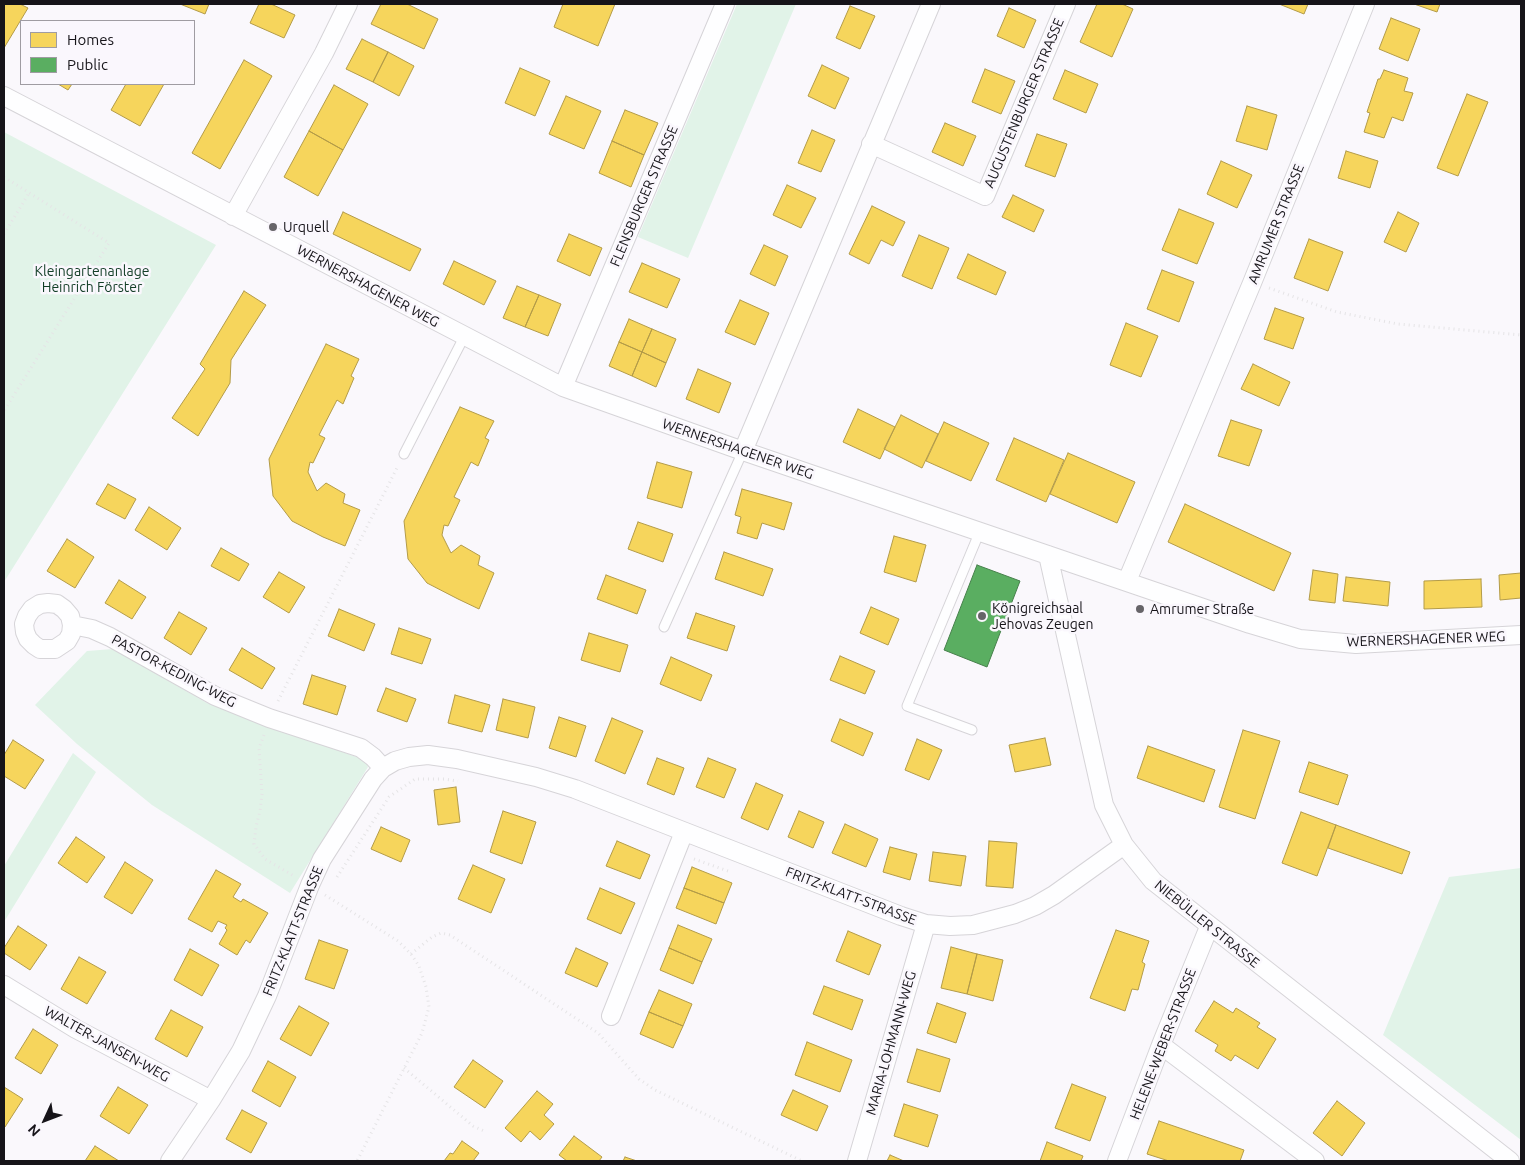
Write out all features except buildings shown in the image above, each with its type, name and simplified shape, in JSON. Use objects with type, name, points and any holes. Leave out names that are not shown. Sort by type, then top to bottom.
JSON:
[{"type":"street","points":[[233,216],[324,53],[348,4]]},
{"type":"street","name":"FLENSBURGER STRASSE","points":[[563,387],[725,4]]},
{"type":"street","points":[[743,451],[931,4]]},
{"type":"street","name":"AUGUSTENBURGER STRASSE","points":[[871,144],[985,196],[1066,4]]},
{"type":"street","name":"AMRUMER STRASSE","points":[[1127,581],[1252,282],[1365,4]]},
{"type":"street","name":"WERNERSHAGENER WEG","points":[[4,96],[563,387],[743,451],[1250,624],[1300,639],[1356,644],[1521,635]]},
{"type":"street","name":"NIEBÜLLER STRASSE","points":[[1048,555],[1104,805],[1124,845],[1152,881],[1510,1161]]},
{"type":"street","name":"PASTOR-KEDING-WEG","points":[[72,625],[92,629],[110,637],[215,696],[269,718],[361,748],[383,768]]},
{"type":"street","name":"FRITZ-KLATT-STRASSE","points":[[170,1161],[212,1100],[241,1051],[267,996],[322,859],[373,779],[383,768],[395,761],[428,755],[457,759],[497,767],[574,789],[926,924],[950,926],[973,924],[1015,914],[1035,906],[1054,895],[1124,845]]},
{"type":"street","points":[[611,1016],[684,832]]},
{"type":"street","name":"MARIA-LOHMANN-WEG","points":[[857,1161],[926,924]]},
{"type":"street","name":"HELENE-WEBER-STRASSE","points":[[1117,1161],[1209,927]]},
{"type":"street","name":"WALTER-JANSEN-WEG","points":[[4,985],[76,1029],[212,1100]]},
{"type":"street","points":[[1161,1045],[1315,1161]]},
{"type":"lane","points":[[404,454],[464,336]]},
{"type":"lane","points":[[664,627],[743,451]]},
{"type":"lane","points":[[972,730],[907,706],[980,531]]},
{"type":"path","points":[[4,177],[109,243],[4,411]]},
{"type":"path","points":[[4,234],[29,193]]},
{"type":"path","points":[[1252,282],[1338,312],[1398,324],[1521,335]]},
{"type":"path","points":[[335,880],[389,797],[415,779],[462,781]]},
{"type":"path","points":[[676,852],[729,872]]},
{"type":"path","points":[[325,895],[330,888]]},
{"type":"path","points":[[411,954],[432,936],[441,933],[450,935],[598,1033],[639,1079],[655,1090],[802,1161]]},
{"type":"path","points":[[404,1068],[472,1126],[484,1131]]},
{"type":"green space","points":[[737,4],[796,4],[688,258],[638,237]]},
{"type":"green space","name":"Kleingartenanlage Heinrich Förster","points":[[4,132],[216,245],[4,582]]},
{"type":"green space","points":[[113,649],[207,703],[365,760],[368,767],[290,893],[152,805],[77,744],[35,705],[87,651]]},
{"type":"green space","points":[[73,753],[96,772],[4,922],[4,866]]},
{"type":"green space","points":[[1521,868],[1521,1140],[1383,1035],[1449,877]]},
{"type":"place","name":"Urquell","points":[[273,227]]},
{"type":"place","name":"Amrumer Straße","points":[[1140,609]]},
{"type":"place","name":"Königreichsaal Jehovas Zeugen","points":[[982,616]]}]
